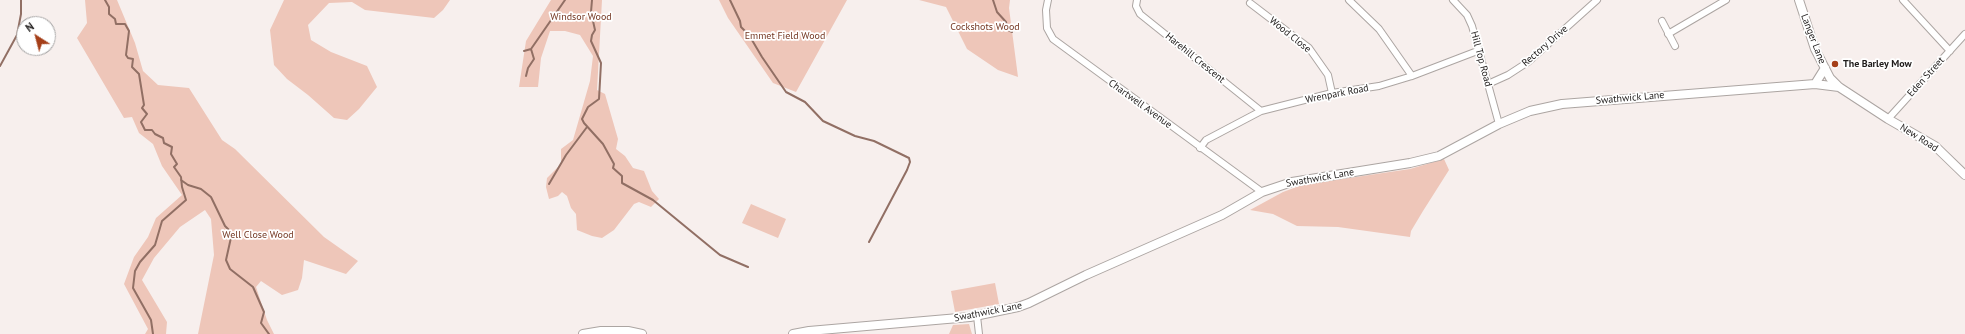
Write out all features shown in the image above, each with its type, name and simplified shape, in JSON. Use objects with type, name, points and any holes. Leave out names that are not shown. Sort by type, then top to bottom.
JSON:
[{"type":"street","name":"Chartwell Avenue","points":[[1048,0],[1046,10],[1047,28],[1052,39],[1262,192]]},
{"type":"street","name":"Harehill Crescent","points":[[1137,0],[1136,6],[1140,14],[1260,111]]},
{"type":"street","points":[[1349,0],[1378,29],[1412,76]]},
{"type":"street","name":"Hill Top Road","points":[[1453,0],[1467,14],[1480,50],[1499,124]]},
{"type":"street","name":"Rectory Drive","points":[[1488,84],[1508,75],[1528,62],[1597,0]]},
{"type":"street","points":[[1668,34],[1726,0]]},
{"type":"street","name":"Langer Lane","points":[[1798,0],[1816,49],[1825,68],[1838,87],[1888,119]]},
{"type":"street","points":[[1903,0],[1950,51]]},
{"type":"street","name":"Wood Close","points":[[1250,3],[1309,48],[1328,75],[1332,93]]},
{"type":"street","points":[[1662,21],[1675,46]]},
{"type":"street","name":"Eden Street","points":[[1888,119],[1965,34]]},
{"type":"street","name":"Wrenpark Road","points":[[1200,148],[1206,140],[1260,111],[1332,93],[1379,86],[1412,76],[1480,50]]},
{"type":"street","points":[[1815,84],[1825,68]]},
{"type":"street","name":"Swathwick Lane","points":[[793,334],[977,316],[1029,303],[1086,275],[1222,215],[1262,192],[1292,182],[1410,163],[1439,156],[1499,124],[1530,112],[1562,104],[1815,84],[1838,87]]},
{"type":"street","name":"New Road","points":[[1888,119],[1935,146],[1965,175]]},
{"type":"street","points":[[977,316],[978,334]]},
{"type":"street","points":[[583,334],[601,331],[628,331],[642,334]]},
{"type":"green space","name":"Well Close Wood","points":[[85,0],[117,0],[135,43],[143,71],[158,85],[189,88],[222,140],[235,149],[324,237],[358,261],[346,274],[304,260],[302,278],[298,290],[282,295],[261,281],[256,287],[267,320],[274,334],[198,334],[214,255],[211,219],[205,210],[180,227],[154,258],[142,280],[167,322],[166,334],[145,334],[148,329],[124,284],[134,257],[148,237],[156,218],[182,195],[162,166],[153,144],[139,133],[132,117],[124,118],[77,38],[87,23]]},
{"type":"green space","points":[[284,0],[450,0],[443,10],[434,18],[365,10],[352,2],[329,3],[308,25],[311,40],[331,52],[367,66],[377,87],[359,109],[347,120],[334,118],[287,79],[274,65],[270,30]]},
{"type":"green space","name":"Windsor Wood","points":[[551,0],[602,0],[597,90],[605,94],[618,139],[616,149],[625,156],[633,168],[644,171],[652,191],[659,199],[651,207],[639,202],[634,204],[614,230],[602,238],[577,230],[576,214],[571,208],[567,196],[562,192],[558,196],[549,199],[546,187],[547,178],[561,164],[561,149],[573,140],[590,81],[593,56],[580,35],[565,31],[550,31],[541,58],[538,87],[519,87],[526,41]]},
{"type":"green space","name":"Emmet Field Wood","points":[[719,0],[847,0],[796,92],[773,83],[728,18]]},
{"type":"green space","name":"Cockshots Wood","points":[[919,0],[1010,0],[1009,8],[1018,77],[998,70],[967,49],[946,7]]},
{"type":"green space","points":[[1444,159],[1449,170],[1411,231],[1410,237],[1338,227],[1297,226],[1273,214],[1250,210],[1283,192],[1302,185],[1410,169]]},
{"type":"green space","points":[[751,204],[786,219],[778,238],[742,223]]},
{"type":"green space","points":[[995,283],[999,304],[955,312],[951,291]]},
{"type":"green space","points":[[969,324],[972,334],[949,334],[953,325]]},
{"type":"waterway","points":[[0,66],[17,35],[21,14],[21,0]]},
{"type":"waterway","points":[[105,0],[109,7],[109,14],[115,19],[116,24],[125,24],[129,31],[126,55],[128,58],[133,59],[132,67],[139,74],[144,105],[142,108],[147,114],[141,122],[145,130],[152,130],[155,134],[163,138],[164,143],[172,147],[171,154],[177,164],[174,167],[181,177],[186,200],[162,221],[155,245],[140,262],[135,271],[133,288],[151,320],[153,334]]},
{"type":"waterway","points":[[526,76],[528,68],[534,59],[531,49],[565,0]]},
{"type":"waterway","points":[[592,0],[591,12],[595,30],[591,41],[601,63],[599,99],[588,107],[582,119],[584,123],[603,144],[614,164],[613,168],[622,176],[622,183],[653,200],[720,255],[748,267]]},
{"type":"waterway","points":[[730,0],[740,21],[741,27],[749,35],[786,92],[805,102],[823,121],[855,136],[874,141],[909,158],[910,162],[907,170],[869,242]]},
{"type":"waterway","points":[[993,0],[997,12],[1006,22],[1008,30],[1012,32]]},
{"type":"waterway","points":[[524,51],[531,49]]},
{"type":"waterway","points":[[549,184],[566,155],[587,127]]},
{"type":"waterway","points":[[181,180],[188,185],[201,189],[211,197],[225,226],[232,233],[226,260],[230,269],[253,287],[264,312],[261,323],[269,334]]},
{"type":"place","name":"The Barley Mow","points":[[1835,64]]}]
